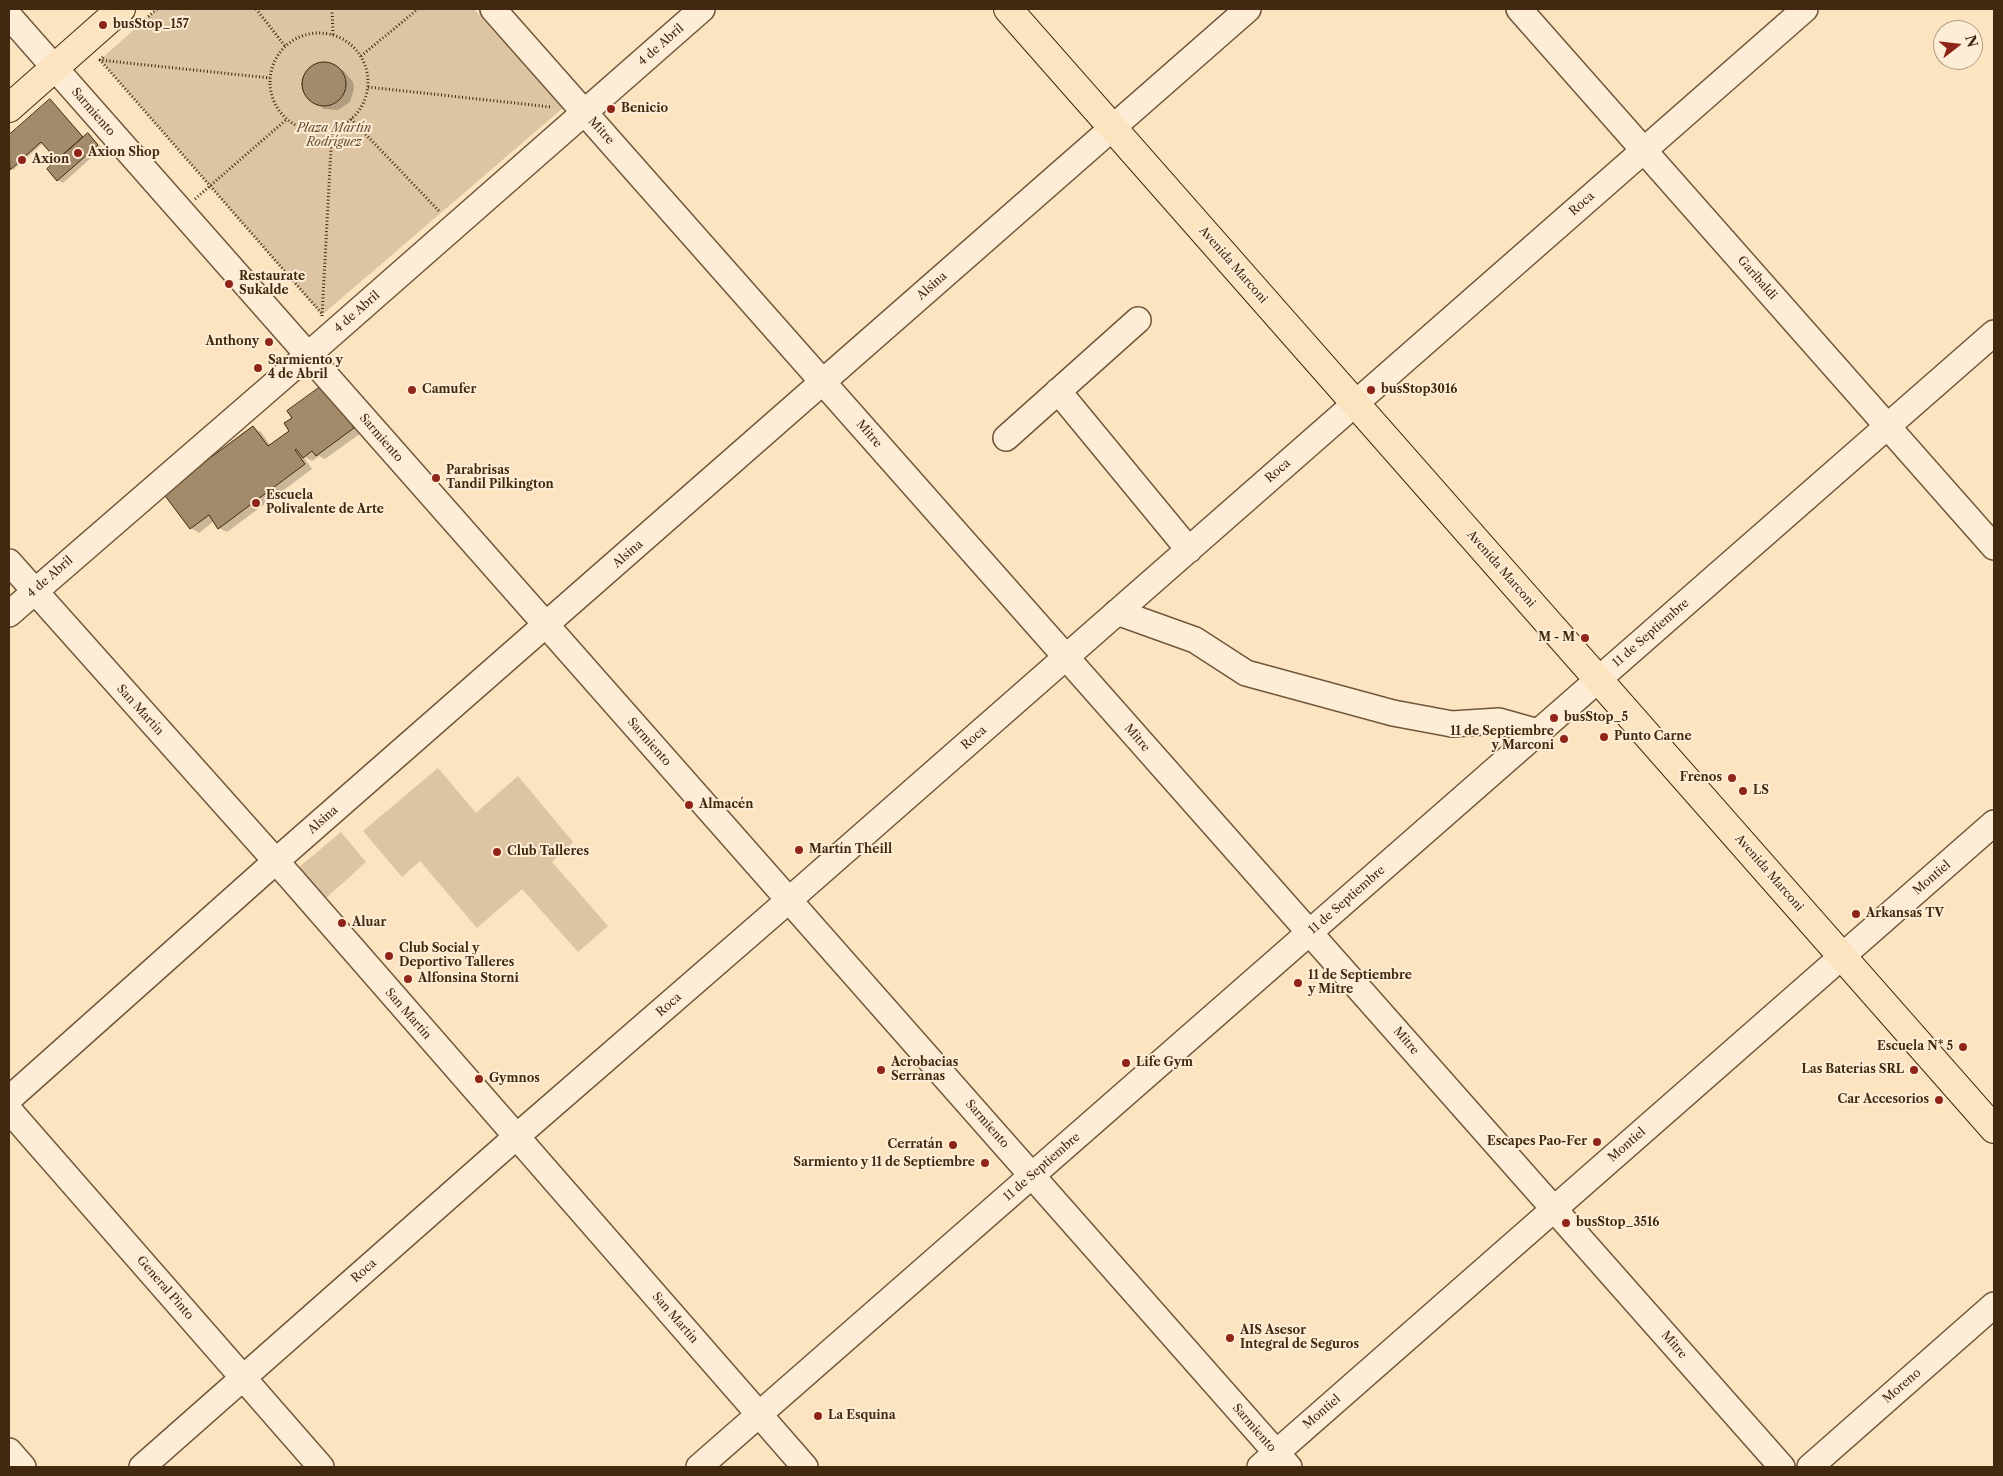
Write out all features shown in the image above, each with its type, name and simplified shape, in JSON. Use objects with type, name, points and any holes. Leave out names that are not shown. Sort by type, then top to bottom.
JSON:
[{"type":"main road","points":[[9,108],[121,9]]},
{"type":"main road","name":"Avenida Marconi","points":[[1008,9],[1994,1129]]},
{"type":"street","name":"Mitre","points":[[493,9],[1782,1467]]},
{"type":"street","name":"4 de Abril","points":[[9,614],[308,355],[702,9]]},
{"type":"street","name":"Alsina","points":[[9,1099],[276,861],[1248,9]]},
{"type":"street","name":"Garibaldi","points":[[1519,9],[1994,547]]},
{"type":"street","name":"Roca","points":[[142,1467],[1805,9]]},
{"type":"street","name":"Sarmiento","points":[[9,16],[1032,1176],[1275,1462]]},
{"type":"street","points":[[1006,438],[1138,320]]},
{"type":"street","name":"11 de Septiembre","points":[[699,1467],[1994,333]]},
{"type":"street","points":[[1058,391],[1189,550]]},
{"type":"street","name":"San Martín","points":[[9,562],[276,861],[805,1467]]},
{"type":"street","points":[[1117,612],[1195,640],[1246,674],[1393,713],[1452,724],[1499,721],[1538,732]]},
{"type":"street","name":"Montiel","points":[[1275,1462],[1554,1209],[1994,824]]},
{"type":"street","name":"General Pinto","points":[[9,1110],[321,1467]]},
{"type":"street","name":"Moreno","points":[[1810,1467],[1994,1305]]},
{"type":"street","points":[[9,1451],[23,1467]]},
{"type":"path","points":[[256,9],[285,46]]},
{"type":"path","points":[[332,9],[332,35]]},
{"type":"path","points":[[361,56],[418,9]]},
{"type":"path","points":[[316,33],[332,35],[344,39],[361,56],[367,71],[368,87],[365,99],[351,119],[332,129],[316,131],[300,127],[287,119],[277,107],[271,93],[270,78],[272,66],[285,46],[299,37],[316,33]]},
{"type":"path","points":[[90,61],[100,60],[270,78]]},
{"type":"path","points":[[100,60],[322,315]]},
{"type":"path","points":[[368,87],[553,107]]},
{"type":"path","points":[[181,211],[287,119]]},
{"type":"path","points":[[351,119],[440,212]]},
{"type":"path","points":[[320,323],[322,315],[332,129]]},
{"type":"path","points":[[433,219],[447,206]]},
{"type":"path","points":[[322,315],[330,309]]},
{"type":"green space","name":"Plaza Martín Rodríguez","points":[[157,9],[474,9],[563,108],[322,315],[100,60]]},
{"type":"green space","points":[[438,768],[476,813],[518,776],[573,842],[552,862],[608,926],[578,952],[522,889],[477,928],[420,861],[402,877],[363,831]]},
{"type":"green space","points":[[341,832],[366,862],[325,899],[298,868]]},
{"type":"building","points":[[328,62],[340,68],[345,75],[345,93],[340,100],[333,105],[320,106],[308,100],[303,93],[302,80],[308,68],[315,63]]},
{"type":"building","points":[[50,99],[83,137],[57,160],[41,142],[10,170],[9,135]]},
{"type":"building","name":"Axion Shop","points":[[88,133],[98,145],[57,181],[47,169]]},
{"type":"building","name":"Escuela Polivalente de Arte","points":[[323,385],[354,428],[316,456],[312,451],[303,458],[296,449],[305,464],[218,529],[209,515],[190,529],[163,493],[253,426],[268,446],[289,431],[284,423],[292,418],[287,411]]},
{"type":"place","name":"busStop_157","points":[[103,25]]},
{"type":"place","name":"Benicio","points":[[611,109]]},
{"type":"place","name":"Axion Shop","points":[[78,153]]},
{"type":"place","name":"Axion","points":[[22,160]]},
{"type":"place","name":"Restaurate Sukalde","points":[[229,284]]},
{"type":"place","name":"Anthony","points":[[269,342]]},
{"type":"place","name":"Sarmiento y 4 de Abril","points":[[258,368]]},
{"type":"place","name":"Camufer","points":[[412,390]]},
{"type":"place","name":"busStop3016","points":[[1371,390]]},
{"type":"place","name":"Parabrisas Tandil Pilkington","points":[[436,478]]},
{"type":"place","name":"Escuela Polivalente de Arte","points":[[256,503]]},
{"type":"place","name":"M - M","points":[[1585,638]]},
{"type":"place","name":"busStop_5","points":[[1554,718]]},
{"type":"place","name":"Punto Carne","points":[[1604,737]]},
{"type":"place","name":"11 de Septiembre y Marconi","points":[[1564,739]]},
{"type":"place","name":"Frenos","points":[[1732,778]]},
{"type":"place","name":"LS","points":[[1743,791]]},
{"type":"place","name":"Almacén","points":[[689,805]]},
{"type":"place","name":"Martín Theill","points":[[799,850]]},
{"type":"place","name":"Club Talleres","points":[[497,852]]},
{"type":"place","name":"Arkansas TV","points":[[1856,914]]},
{"type":"place","name":"Aluar","points":[[342,923]]},
{"type":"place","name":"Club Social y Deportivo Talleres","points":[[389,956]]},
{"type":"place","name":"Alfonsina Storni","points":[[408,979]]},
{"type":"place","name":"11 de Septiembre y Mitre","points":[[1298,983]]},
{"type":"place","name":"Escuela N* 5","points":[[1963,1047]]},
{"type":"place","name":"Life Gym","points":[[1126,1063]]},
{"type":"place","name":"Acrobacias Serranas","points":[[881,1070]]},
{"type":"place","name":"Las Baterías SRL","points":[[1914,1070]]},
{"type":"place","name":"Gymnos","points":[[479,1079]]},
{"type":"place","name":"Car Accesorios","points":[[1939,1100]]},
{"type":"place","name":"Escapes Pao-Fer","points":[[1597,1142]]},
{"type":"place","name":"Cerratán","points":[[953,1145]]},
{"type":"place","name":"Sarmiento y 11 de Septiembre","points":[[985,1163]]},
{"type":"place","name":"busStop_3516","points":[[1566,1223]]},
{"type":"place","name":"AIS Asesor Integral de Seguros","points":[[1230,1338]]},
{"type":"place","name":"La Esquina","points":[[818,1416]]}]
